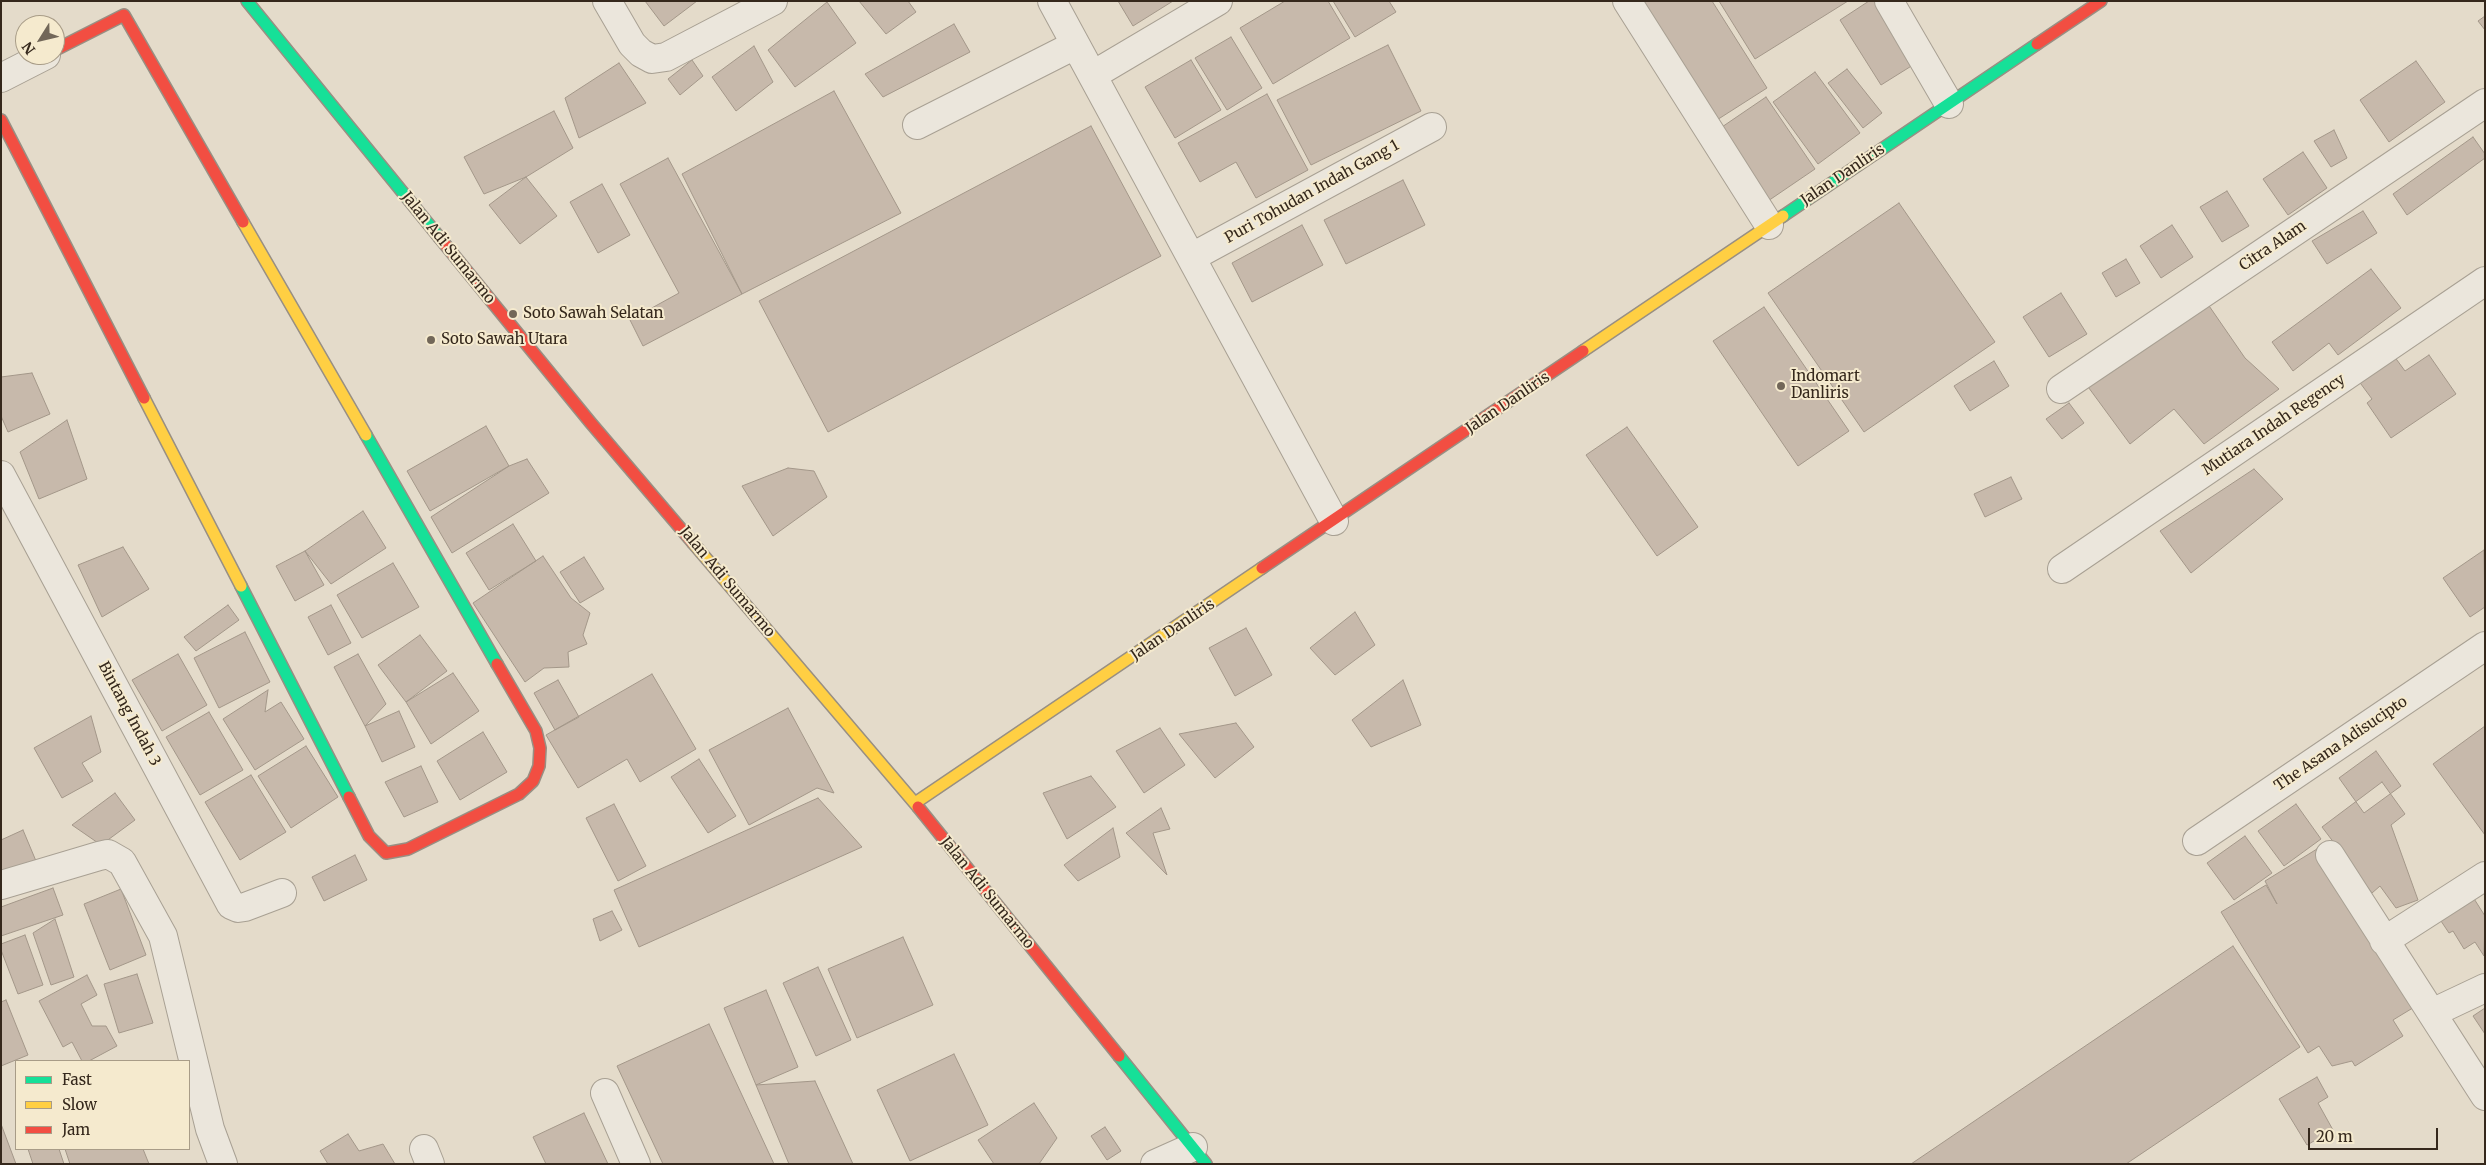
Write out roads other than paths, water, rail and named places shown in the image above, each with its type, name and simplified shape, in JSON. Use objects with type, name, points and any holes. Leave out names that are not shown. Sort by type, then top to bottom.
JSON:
[{"type":"street","name":"Jalan Adi Sumarmo","points":[[247,1],[590,422],[915,803],[1200,1156]]},
{"type":"street","points":[[607,1],[632,44],[641,53],[652,59],[666,57],[773,1]]},
{"type":"street","points":[[1052,1],[1334,521]]},
{"type":"street","points":[[1093,75],[1218,1]]},
{"type":"street","points":[[1627,1],[1769,225]]},
{"type":"street","points":[[1889,1],[1949,104]]},
{"type":"street","name":"Jalan Danliris","points":[[915,803],[2101,1]]},
{"type":"street","points":[[1,120],[369,836],[386,852],[408,849],[519,794],[533,781],[539,766],[540,748],[536,731],[126,8],[65,44]]},
{"type":"street","points":[[917,125],[1075,45]]},
{"type":"street","points":[[1,78],[26,65]]},
{"type":"street","name":"Citra Alam","points":[[2061,389],[2485,103]]},
{"type":"street","name":"Puri Tohudan Indah Gang 1","points":[[1192,257],[1432,126]]},
{"type":"street","name":"Mutiara Indah Regency","points":[[2062,569],[2485,281]]},
{"type":"street","name":"Bintang Indah 3","points":[[1,475],[231,905],[245,908],[282,893]]},
{"type":"street","name":"The Asana Adisucipto","points":[[2197,841],[2485,646]]},
{"type":"street","points":[[1,885],[108,854],[122,862],[163,936],[210,1129],[222,1164]]},
{"type":"street","points":[[2330,855],[2485,1096]]},
{"type":"street","points":[[2384,941],[2485,876]]},
{"type":"street","points":[[2432,1014],[2485,988]]},
{"type":"street","points":[[605,1093],[636,1164]]},
{"type":"street","points":[[1154,1164],[1200,1156]]},
{"type":"place","name":"Soto Sawah Selatan","points":[[513,314]]},
{"type":"place","name":"Soto Sawah Utara","points":[[431,340]]},
{"type":"place","name":"Indomart Danliris","points":[[1781,386]]}]
